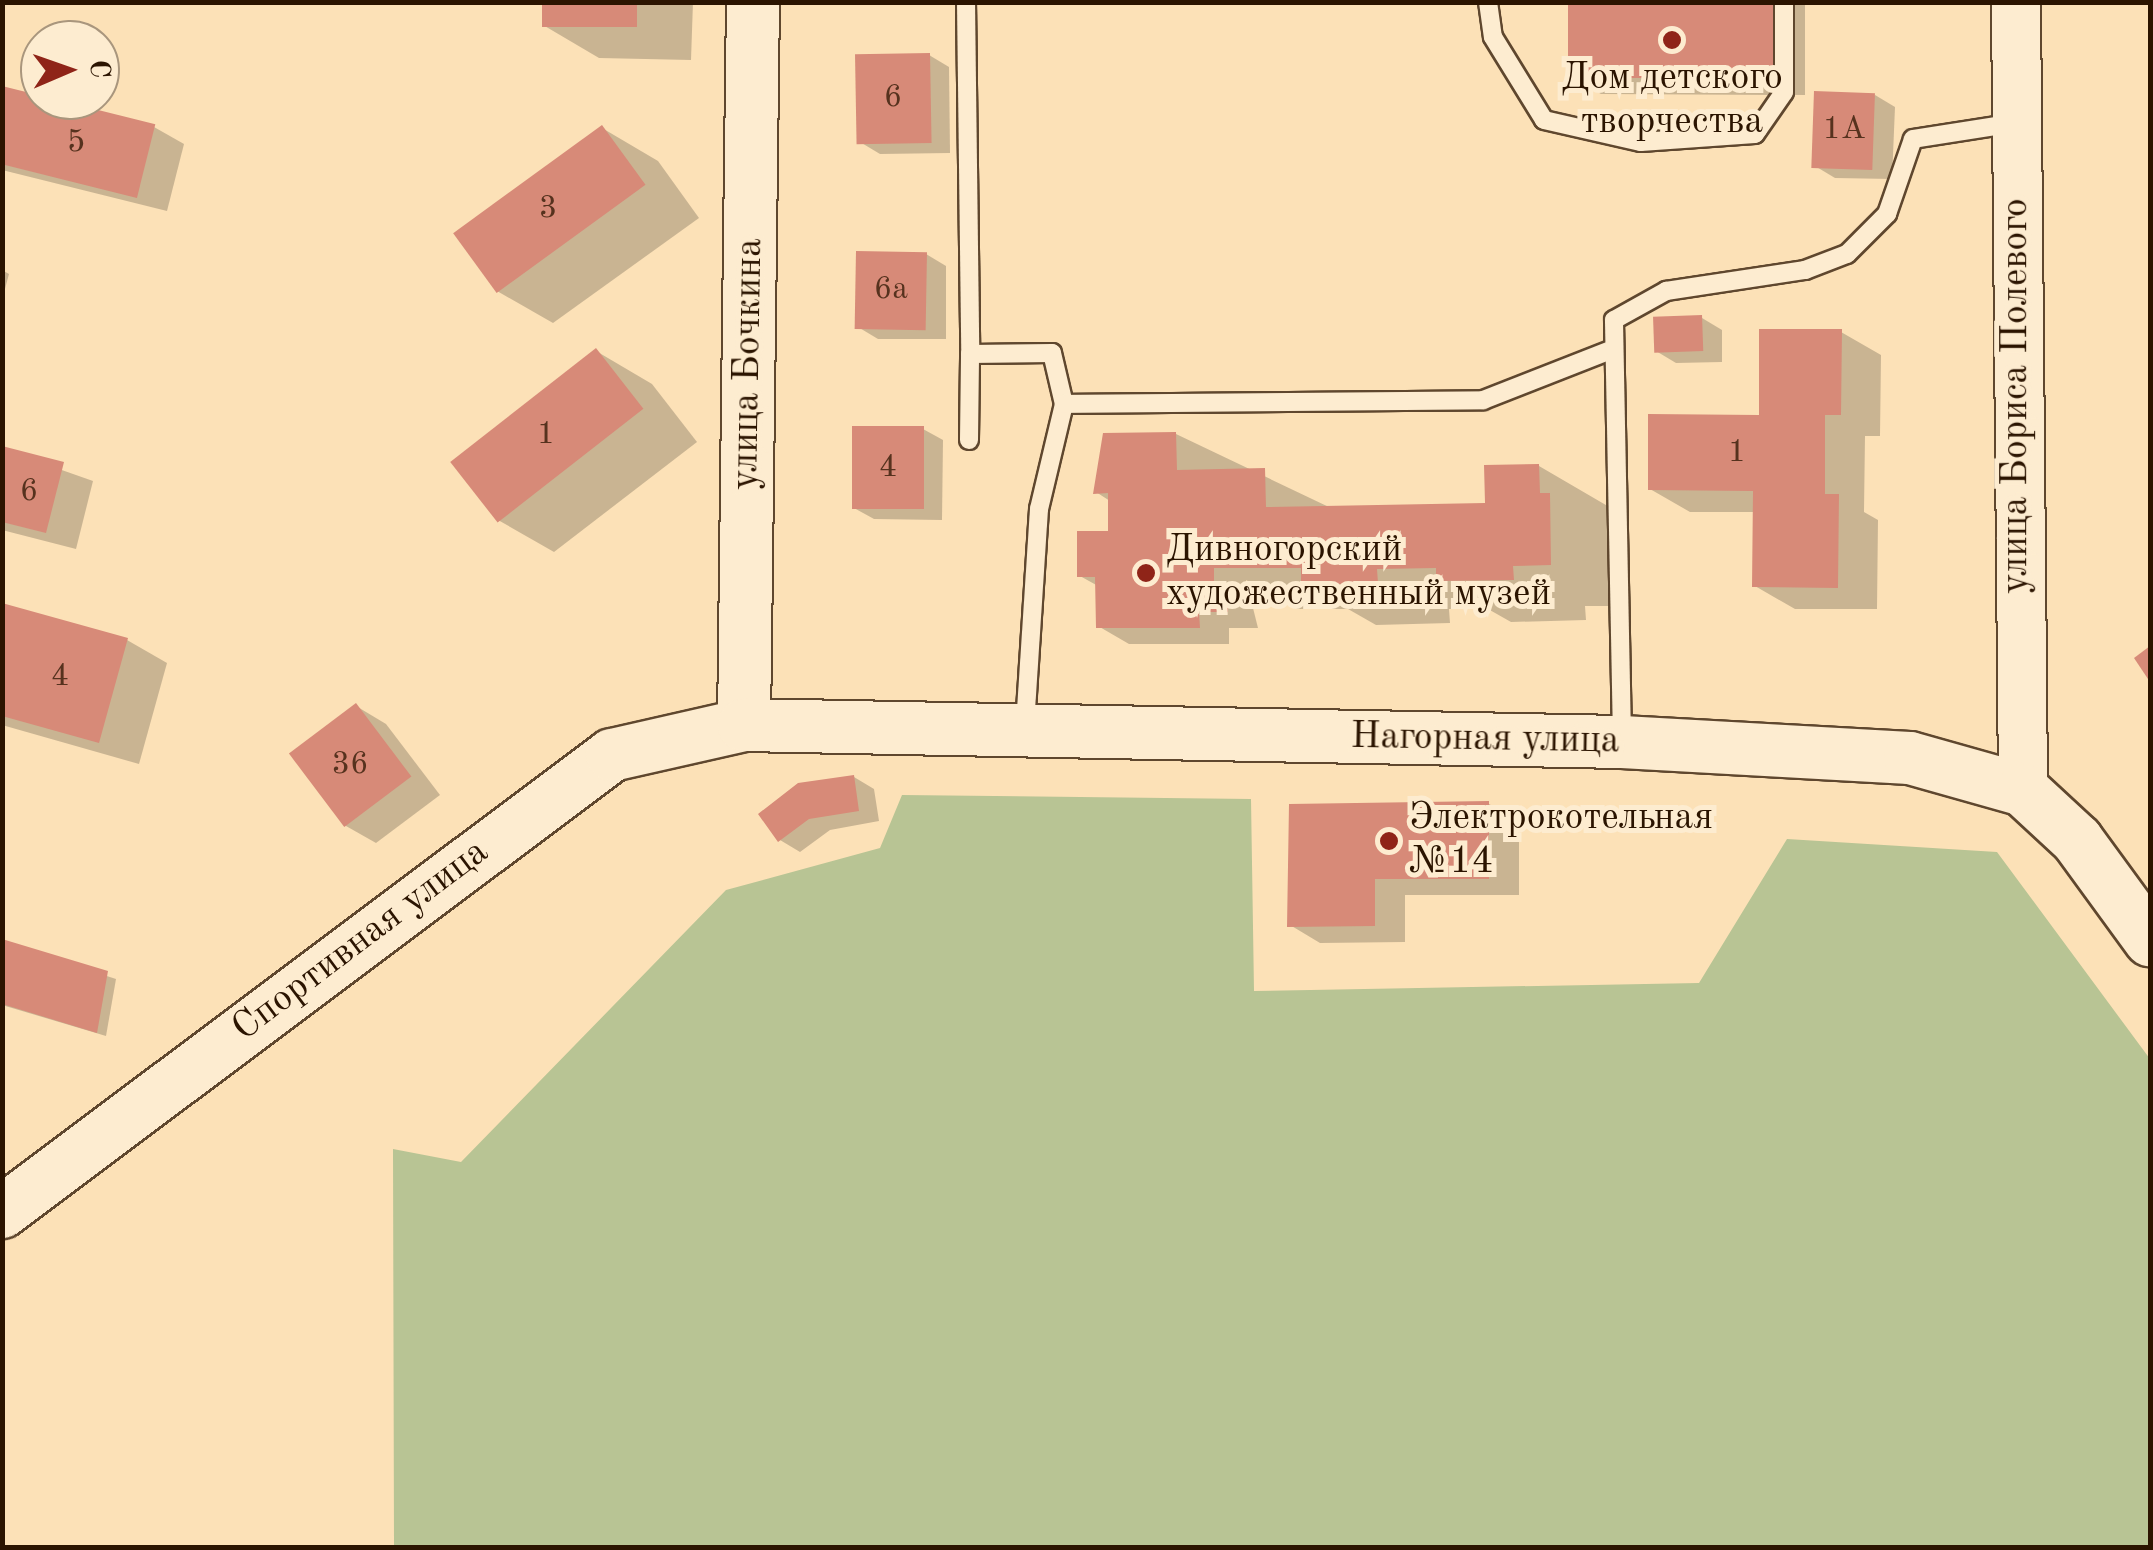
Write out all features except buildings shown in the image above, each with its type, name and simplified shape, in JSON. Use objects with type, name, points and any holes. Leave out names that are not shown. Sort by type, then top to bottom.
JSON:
[{"type":"main road","name":"улица Бочкина","points":[[744,725],[753,2]]},
{"type":"main road","name":"Нагорная улица","points":[[744,725],[1622,742],[1910,758],[2023,790],[2077,840],[2150,940]]},
{"type":"main road","name":"Спортивная улица","points":[[2,1212],[612,755],[744,725]]},
{"type":"street","name":"улица Бориса Полевого","points":[[2016,2],[2023,790]]},
{"type":"lane","points":[[966,2],[970,440]]},
{"type":"lane","points":[[1488,2],[1493,37],[1544,120],[1641,142],[1755,134],[1784,92],[1784,2]]},
{"type":"lane","points":[[1622,742],[1608,350],[1614,320],[1666,290],[1805,270],[1846,254],[1886,214],[1913,139],[2016,122]]},
{"type":"lane","points":[[1064,404],[1484,400],[1608,350]]},
{"type":"lane","points":[[970,354],[1052,353],[1064,404],[1039,509],[1024,732]]},
{"type":"green space","points":[[902,795],[1251,799],[1254,991],[1699,983],[1787,839],[1997,852],[2150,1059],[2150,1547],[394,1547],[393,1149],[461,1162],[726,890],[880,848]]},
{"type":"place","name":"Дом детского творчества","points":[[1672,40]]},
{"type":"place","name":"Дивногорский художественный музей","points":[[1146,573]]},
{"type":"place","name":"Электрокотельная №14","points":[[1389,841]]}]
